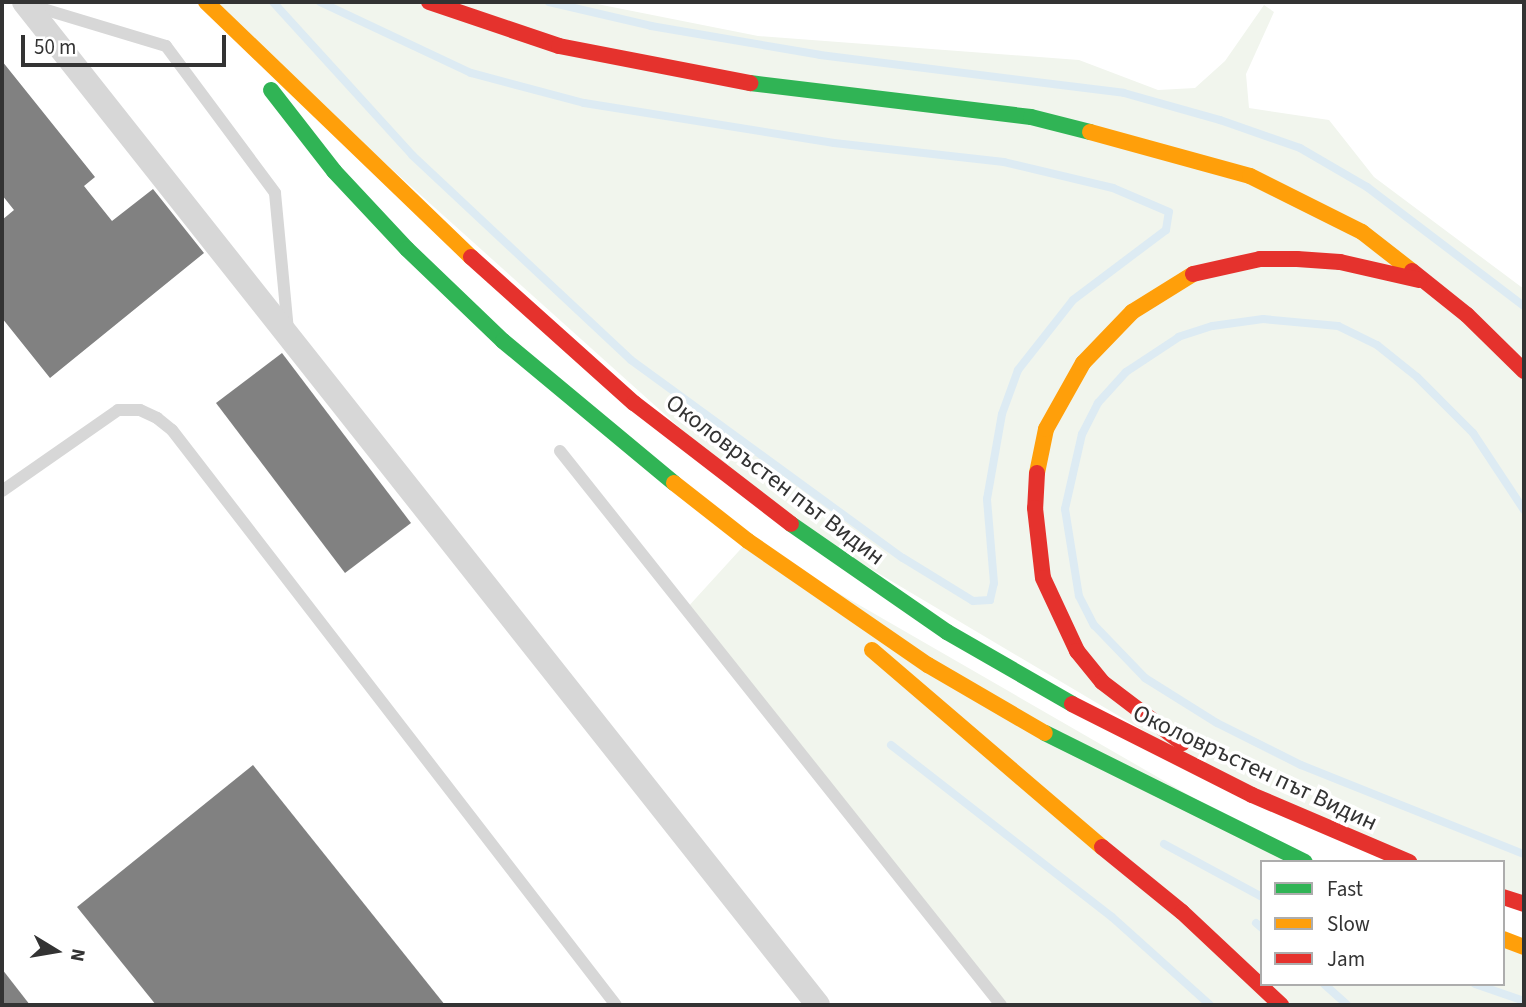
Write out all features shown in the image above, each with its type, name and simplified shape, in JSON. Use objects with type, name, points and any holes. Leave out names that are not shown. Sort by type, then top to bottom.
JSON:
[{"type":"main road","name":"Околовръстен път Видин","points":[[203,2],[334,171],[407,249],[608,431],[748,541],[928,664],[1075,750],[1301,860]]},
{"type":"main road","name":"Околовръстен път Видин","points":[[203,2],[526,310],[634,403],[770,509],[947,632],[1094,717],[1252,795],[1404,860]]},
{"type":"main road","points":[[429,2],[559,46],[663,69],[794,90],[1031,117],[1144,141],[1250,176],[1362,232],[1427,282],[1524,371]]},
{"type":"main road","points":[[1252,795],[1102,682],[1077,651],[1043,578],[1035,508],[1046,429],[1083,363],[1105,338],[1132,312],[1188,275],[1260,259],[1297,259],[1339,262],[1427,282]]},
{"type":"main road","points":[[748,541],[1015,776],[1182,912],[1260,985]]},
{"type":"main road","points":[[1505,898],[1524,904]]},
{"type":"main road","points":[[1505,940],[1524,947]]},
{"type":"main road","points":[[1261,986],[1281,1005]]},
{"type":"street","points":[[25,3],[818,1005]]},
{"type":"lane","points":[[25,3],[166,46],[275,193],[288,336]]},
{"type":"lane","points":[[2,491],[118,410],[139,410],[158,418],[172,430],[616,1005]]},
{"type":"lane","points":[[559,451],[1000,1005]]},
{"type":"shaded area","points":[[206,2],[587,2],[758,36],[1079,60],[1158,90],[1195,88],[1225,61],[1264,5],[1274,12],[1246,74],[1249,108],[1329,120],[1374,177],[1524,289],[1524,904],[1505,898],[1505,860],[1404,860],[1252,795],[770,509]]},
{"type":"shaded area","points":[[748,541],[1302,860],[1260,860],[1260,986],[1505,986],[1505,940],[1524,947],[1524,1005],[1001,1005],[686,609]]},
{"type":"building","points":[[2,61],[95,177],[84,186],[112,221],[153,189],[204,253],[50,378],[2,318],[2,220],[14,210],[2,195]]},
{"type":"building","points":[[282,353],[411,523],[345,573],[216,403]]},
{"type":"building","points":[[253,765],[445,1005],[156,1005],[77,907]]},
{"type":"building","points":[[2,969],[30,1005],[2,1005]]},
{"type":"waterway","points":[[273,2],[412,155],[631,360],[903,558],[973,601],[990,600],[994,583],[987,499],[1002,414],[1018,370],[1073,300],[1166,230],[1169,212],[1113,188],[1004,162],[834,143],[584,103],[471,73],[320,2]]},
{"type":"waterway","points":[[549,2],[651,26],[820,55],[1124,93],[1220,120],[1300,148],[1367,187],[1524,306]]},
{"type":"waterway","points":[[1524,510],[1473,433],[1417,377],[1377,345],[1338,326],[1263,319],[1212,326],[1179,337],[1126,372],[1098,403],[1082,434],[1065,509],[1079,596],[1094,625],[1145,678],[1217,723],[1301,765],[1524,854]]},
{"type":"waterway","points":[[891,745],[1112,917],[1210,1005]]},
{"type":"waterway","points":[[1164,844],[1260,896]]},
{"type":"waterway","points":[[1256,923],[1260,926]]},
{"type":"waterway","points":[[1326,986],[1347,1005]]},
{"type":"waterway","points":[[1481,986],[1524,1001]]},
{"type":"traffic: fast","points":[[750,83],[1031,117],[1090,132]]},
{"type":"traffic: fast","points":[[271,90],[334,171],[407,249],[503,341],[674,483]]},
{"type":"traffic: fast","points":[[791,524],[947,632],[1072,704]]},
{"type":"traffic: fast","points":[[1045,733],[1301,860]]},
{"type":"traffic: slow","points":[[206,2],[471,257]]},
{"type":"traffic: slow","points":[[1090,132],[1250,176],[1362,232],[1412,271]]},
{"type":"traffic: slow","points":[[1037,473],[1046,429],[1083,363],[1132,312],[1193,274]]},
{"type":"traffic: slow","points":[[674,483],[748,541],[928,665],[1045,733]]},
{"type":"traffic: slow","points":[[872,650],[1102,847]]},
{"type":"traffic: slow","points":[[1505,940],[1524,947]]},
{"type":"traffic: jam","points":[[429,2],[559,46],[750,83]]},
{"type":"traffic: jam","points":[[471,257],[634,403],[791,524]]},
{"type":"traffic: jam","points":[[1193,274],[1260,259],[1297,259],[1340,262],[1419,280]]},
{"type":"traffic: jam","points":[[1412,271],[1467,315],[1524,371]]},
{"type":"traffic: jam","points":[[1037,473],[1035,508],[1043,578],[1077,651],[1102,682],[1182,743]]},
{"type":"traffic: jam","points":[[1072,704],[1252,795],[1404,860]]},
{"type":"traffic: jam","points":[[1102,847],[1182,912],[1260,985]]},
{"type":"traffic: jam","points":[[1505,898],[1524,904]]},
{"type":"traffic: jam","points":[[1261,986],[1281,1005]]}]
